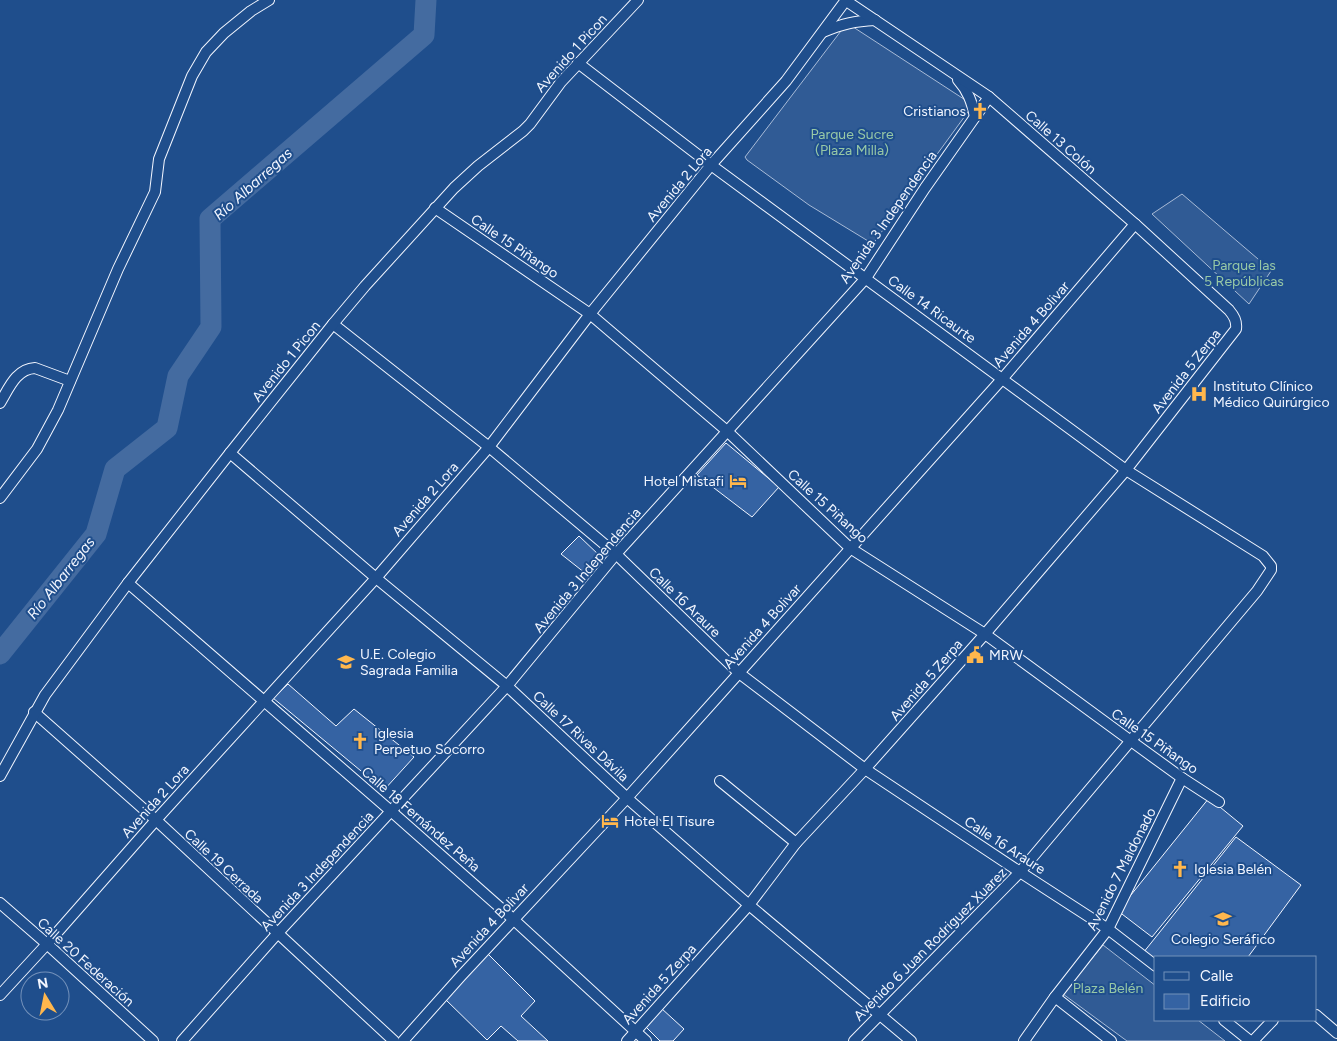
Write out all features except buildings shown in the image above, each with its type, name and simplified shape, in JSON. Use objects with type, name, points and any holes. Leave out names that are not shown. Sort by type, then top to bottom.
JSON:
[{"type":"street","points":[[0,498],[37,448],[58,410],[118,269],[155,192],[159,159],[192,76],[206,52],[224,33],[251,11],[269,0]]},
{"type":"street","name":"Avenido 1 Picon","points":[[0,776],[45,695],[128,583],[333,324],[454,188],[530,124],[554,90],[638,0]]},
{"type":"street","name":"Calle 13 Colón","points":[[845,0],[988,97],[1135,224],[1229,310],[1237,324],[1236,329]]},
{"type":"street","name":"Avenida 2 Lora","points":[[0,995],[376,578],[489,447],[590,314],[712,165],[786,82],[845,0]]},
{"type":"street","points":[[822,33],[853,22],[875,20]]},
{"type":"street","name":"Calle 14 Ricaurte","points":[[578,63],[712,165],[1126,470],[1263,556],[1271,566],[1271,570]]},
{"type":"street","points":[[950,71],[967,91],[975,116]]},
{"type":"street","name":"Avenida 3 Independencia","points":[[182,1041],[277,934],[507,686],[616,554],[866,278],[988,97]]},
{"type":"street","name":"Calle 15 Piñango","points":[[435,208],[590,314],[727,431],[850,548],[984,634],[1182,778],[1219,802]]},
{"type":"street","name":"Avenida 4 Bolivar","points":[[403,1041],[627,798],[739,673],[1003,378],[1135,224]]},
{"type":"street","name":"Calle 16 Araure","points":[[333,324],[489,447],[616,554],[739,673],[865,769],[1108,929],[1154,964]]},
{"type":"street","name":"Avenida 5 Zerpa","points":[[627,1041],[749,906],[796,843],[865,769],[1126,470],[1236,329]]},
{"type":"street","points":[[0,403],[16,377],[30,368],[35,368],[70,381]]},
{"type":"street","name":"Calle 17 Rivas Dávila","points":[[230,453],[376,578],[507,686],[627,798],[749,906],[911,1041]]},
{"type":"street","name":"Avenido 6 Juan Rodriguez Xuarez","points":[[854,1041],[1020,872],[1257,591],[1271,570]]},
{"type":"street","name":"Calle 18 Fernández Peña","points":[[128,583],[514,919],[646,1041]]},
{"type":"street","name":"Calle 19 Cerrada","points":[[34,712],[156,820],[394,1041]]},
{"type":"street","name":"Avenido 7 Maldonado","points":[[1024,1041],[1108,929],[1182,778]]},
{"type":"street","points":[[720,781],[796,843]]},
{"type":"street","name":"Calle 20 Federación","points":[[0,903],[153,1041]]},
{"type":"street","points":[[1056,997],[1111,1041]]},
{"type":"street","points":[[1317,1016],[1337,1033]]},
{"type":"street","points":[[1225,1021],[1252,1041],[1272,1021]]},
{"type":"shaded area","name":"Parque Sucre (Plaza Milla)","points":[[847,23],[973,105],[873,244],[809,205],[745,157]]},
{"type":"shaded area","name":"Parque las 5 Repúblicas","points":[[1182,194],[1271,271],[1249,304],[1152,214]]},
{"type":"shaded area","name":"Plaza Belén","points":[[1103,945],[1154,984],[1154,1021],[1199,1021],[1225,1041],[1127,1041],[1063,994]]},
{"type":"waterway","name":"Río Albarregas","points":[[0,654],[96,534],[115,469],[167,428],[178,376],[211,327],[210,219],[424,35],[426,0]]},
{"type":"waterway","name":"Río Albarregas","points":[[426,5],[433,0]]},
{"type":"place","name":"Cristianos","points":[[980,111]]},
{"type":"place","name":"Instituto Clínico Médico Quirúrgico","points":[[1199,394]]},
{"type":"place","name":"Hotel Mistafi","points":[[738,481]]},
{"type":"place","name":"MRW","points":[[975,655]]},
{"type":"place","name":"U.E. Colegio Sagrada Familia","points":[[346,662]]},
{"type":"place","name":"Iglesia Perpetuo Socorro","points":[[360,741]]},
{"type":"place","name":"Hotel El Tisure","points":[[610,821]]},
{"type":"place","name":"Iglesia Belén","points":[[1180,869]]},
{"type":"place","name":"Colegio Seráfico","points":[[1223,919]]}]
